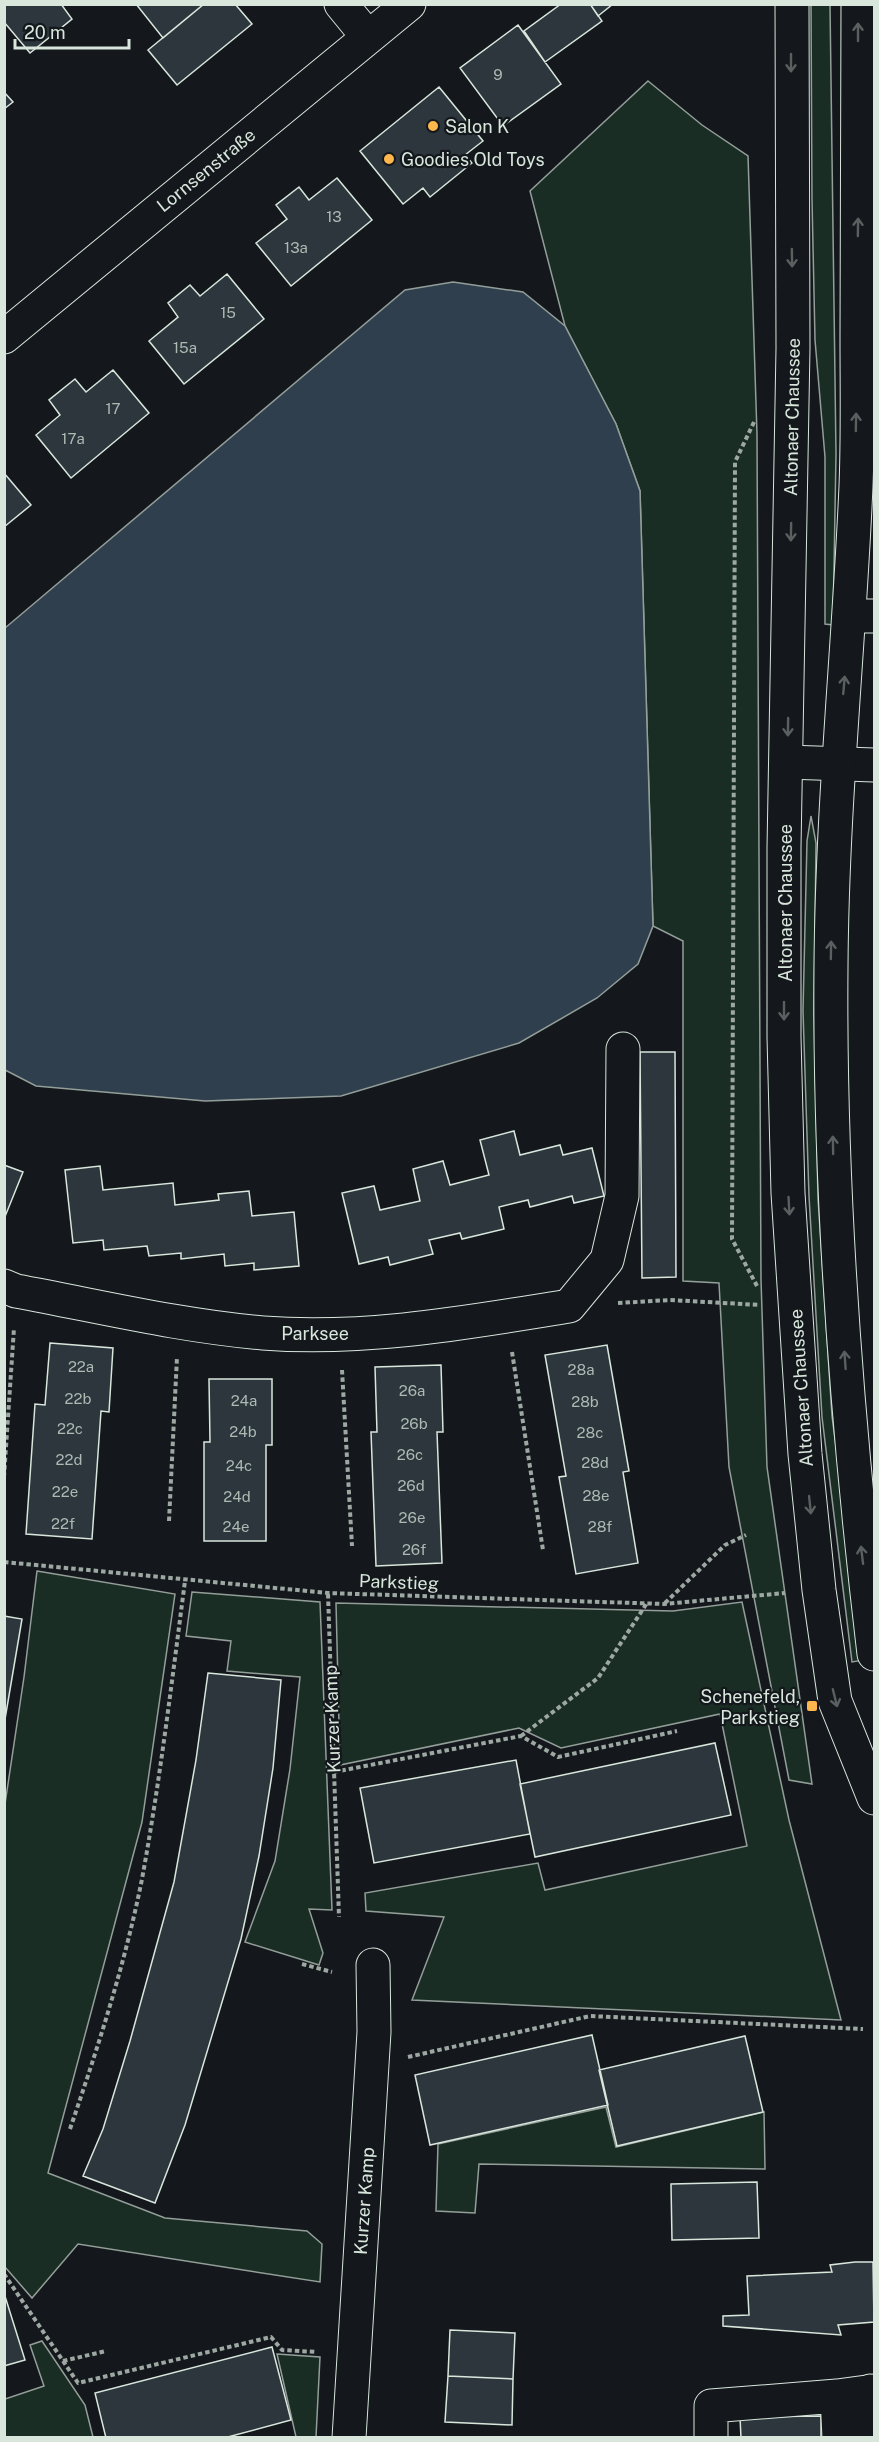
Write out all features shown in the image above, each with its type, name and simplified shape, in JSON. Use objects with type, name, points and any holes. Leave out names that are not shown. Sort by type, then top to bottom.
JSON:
[{"type":"main road","points":[[341,4],[368,37]]},
{"type":"main road","name":"Lornsenstraße","points":[[4,337],[409,4]]},
{"type":"main road","name":"Altonaer Chaussee","points":[[792,4],[793,348],[784,848],[784,1036],[788,1192],[805,1454],[819,1590],[835,1701],[874,1787]]},
{"type":"main road","points":[[858,4],[865,478],[862,616],[838,764],[832,865],[831,969],[834,1189],[852,1452],[874,1654]]},
{"type":"main road","points":[[787,762],[874,765]]},
{"type":"main road","name":"Parksee","points":[[10,1289],[179,1321],[262,1333],[340,1334],[506,1316],[569,1306],[607,1260],[622,1196],[622,1049]]},
{"type":"main road","name":"Kurzer Kamp","points":[[349,2438],[374,2032],[373,1965]]},
{"type":"main road","points":[[711,2438],[711,2406],[872,2391],[871,2438]]},
{"type":"main road","points":[[837,2396],[839,2438]]},
{"type":"path","points":[[670,1300],[767,1306],[732,1239],[735,462],[754,421]]},
{"type":"path","points":[[4,1478],[10,1289]]},
{"type":"path","points":[[506,1316],[543,1550]]},
{"type":"path","points":[[169,1521],[179,1321]]},
{"type":"path","points":[[340,1334],[352,1546]]},
{"type":"path","points":[[664,1604],[725,1545],[746,1535]]},
{"type":"path","name":"Parkstieg","points":[[4,1562],[328,1593],[664,1604],[794,1593]]},
{"type":"path","points":[[70,2129],[101,2038],[125,1952],[141,1880],[185,1581]]},
{"type":"path","name":"Kurzer Kamp","points":[[328,1593],[339,1917]]},
{"type":"path","points":[[334,1772],[521,1736],[597,1678],[647,1603]]},
{"type":"path","points":[[521,1736],[558,1756],[677,1731]]},
{"type":"path","points":[[302,1964],[332,1972]]},
{"type":"path","points":[[400,2058],[590,2016],[863,2029]]},
{"type":"path","points":[[4,2274],[78,2383],[271,2337],[282,2350],[325,2352]]},
{"type":"path","points":[[63,2361],[106,2351]]},
{"type":"green space","points":[[811,5],[830,5],[836,454],[833,625],[825,624],[825,457],[815,340]]},
{"type":"green space","points":[[648,81],[702,125],[748,156],[757,434],[761,1280],[767,1467],[812,1784],[789,1780],[729,1467],[719,1283],[683,1281],[683,941],[653,926],[640,491],[616,424],[565,326],[530,191]]},
{"type":"green space","points":[[811,816],[816,843],[814,1013],[818,1198],[832,1416],[864,1660],[852,1662],[822,1417],[809,1196],[803,1011],[807,841]]},
{"type":"green space","points":[[37,1571],[175,1594],[142,1822],[48,2173],[165,2218],[307,2231],[322,2244],[320,2282],[78,2244],[32,2298],[5,2267],[5,1804]]},
{"type":"green space","points":[[192,1592],[320,1602],[332,1910],[309,1909],[323,1953],[319,1965],[245,1942],[275,1861],[290,1769],[300,1677],[227,1671],[231,1641],[186,1636]]},
{"type":"green space","points":[[742,1602],[789,1820],[841,2020],[412,2000],[444,1917],[366,1911],[365,1893],[538,1863],[545,1890],[747,1846],[720,1714],[561,1748],[519,1728],[340,1765],[336,1603],[673,1611]]},
{"type":"green space","points":[[606,2107],[616,2147],[764,2112],[765,2169],[479,2164],[475,2213],[436,2211],[438,2144]]},
{"type":"green space","points":[[42,2341],[85,2405],[93,2437],[5,2437],[5,2399],[44,2386],[30,2345]]},
{"type":"green space","points":[[277,2354],[320,2357],[316,2437],[296,2437]]},
{"type":"water","points":[[453,282],[523,292],[565,326],[616,424],[640,491],[653,926],[638,964],[597,998],[519,1043],[341,1096],[205,1101],[36,1086],[5,1070],[5,628],[405,290]]},
{"type":"building","points":[[4,4],[61,4],[72,19],[30,53],[4,22]]},
{"type":"building","points":[[136,4],[204,4],[163,38]]},
{"type":"building","points":[[204,4],[235,4],[252,24],[177,85],[148,50]]},
{"type":"building","points":[[561,4],[590,4],[602,21],[545,62],[524,31]]},
{"type":"building","points":[[590,4],[613,4],[598,16]]},
{"type":"building","points":[[518,25],[561,84],[503,126],[460,68]]},
{"type":"building","points":[[439,87],[483,141],[465,155],[472,163],[430,197],[423,188],[403,204],[360,151]]},
{"type":"building","points":[[4,92],[13,102],[4,109]]},
{"type":"building","points":[[337,178],[372,220],[291,286],[256,243],[287,219],[276,205],[299,187],[309,200]]},
{"type":"building","points":[[227,274],[264,319],[184,384],[149,341],[178,317],[168,303],[190,285],[200,296]]},
{"type":"building","points":[[113,370],[149,413],[71,478],[36,435],[60,415],[49,400],[75,379],[86,392]]},
{"type":"building","points":[[4,473],[31,505],[4,527]]},
{"type":"building","points":[[640,1052],[675,1052],[676,1277],[642,1278]]},
{"type":"building","points":[[514,1131],[520,1155],[560,1145],[563,1155],[592,1148],[604,1196],[574,1203],[572,1196],[530,1207],[528,1200],[499,1207],[504,1229],[462,1239],[460,1233],[429,1240],[433,1254],[390,1265],[388,1257],[359,1264],[342,1193],[374,1186],[380,1210],[420,1201],[413,1169],[443,1161],[450,1185],[489,1175],[480,1140]]},
{"type":"building","points":[[4,1165],[23,1172],[4,1219]]},
{"type":"building","points":[[100,1166],[103,1190],[173,1183],[175,1205],[219,1200],[218,1194],[249,1191],[252,1216],[294,1212],[299,1266],[254,1270],[254,1263],[225,1266],[224,1254],[181,1259],[181,1253],[149,1256],[147,1246],[104,1250],[103,1240],[73,1243],[65,1170]]},
{"type":"building","points":[[50,1343],[113,1348],[109,1412],[101,1411],[92,1539],[26,1534],[35,1404],[45,1405]]},
{"type":"building","points":[[607,1345],[629,1471],[623,1472],[638,1563],[576,1574],[559,1477],[566,1476],[545,1355]]},
{"type":"building","points":[[441,1365],[443,1432],[437,1432],[442,1563],[376,1566],[371,1432],[377,1432],[375,1367]]},
{"type":"building","points":[[209,1379],[272,1379],[272,1445],[266,1445],[266,1541],[204,1541],[204,1442],[210,1442]]},
{"type":"building","points":[[4,1616],[22,1619],[4,1725]]},
{"type":"building","points":[[208,1673],[281,1680],[273,1768],[259,1856],[241,1939],[185,2125],[155,2203],[83,2176],[103,2129],[174,1882],[196,1760]]},
{"type":"building","points":[[715,1743],[731,1815],[535,1857],[520,1784]]},
{"type":"building","points":[[516,1760],[530,1834],[374,1863],[360,1788]]},
{"type":"building","points":[[592,2035],[608,2105],[430,2145],[415,2075]]},
{"type":"building","points":[[745,2036],[763,2112],[617,2146],[599,2070]]},
{"type":"building","points":[[757,2182],[759,2238],[672,2240],[671,2184]]},
{"type":"building","points":[[873,2262],[874,2322],[838,2325],[841,2335],[723,2326],[723,2316],[749,2315],[747,2276],[832,2272],[830,2265]]},
{"type":"building","points":[[4,2293],[25,2360],[4,2366]]},
{"type":"building","points":[[450,2330],[515,2333],[513,2379],[448,2376]]},
{"type":"building","points":[[272,2347],[291,2420],[224,2438],[106,2438],[95,2393]]},
{"type":"building","points":[[448,2376],[513,2379],[512,2425],[445,2422]]},
{"type":"building","points":[[821,2416],[821,2438],[741,2438],[740,2417]]},
{"type":"place","name":"Salon K","points":[[433,126]]},
{"type":"place","name":"Goodies Old Toys","points":[[389,159]]},
{"type":"place","name":"Schenefeld, Parkstieg","points":[[812,1706]]}]
